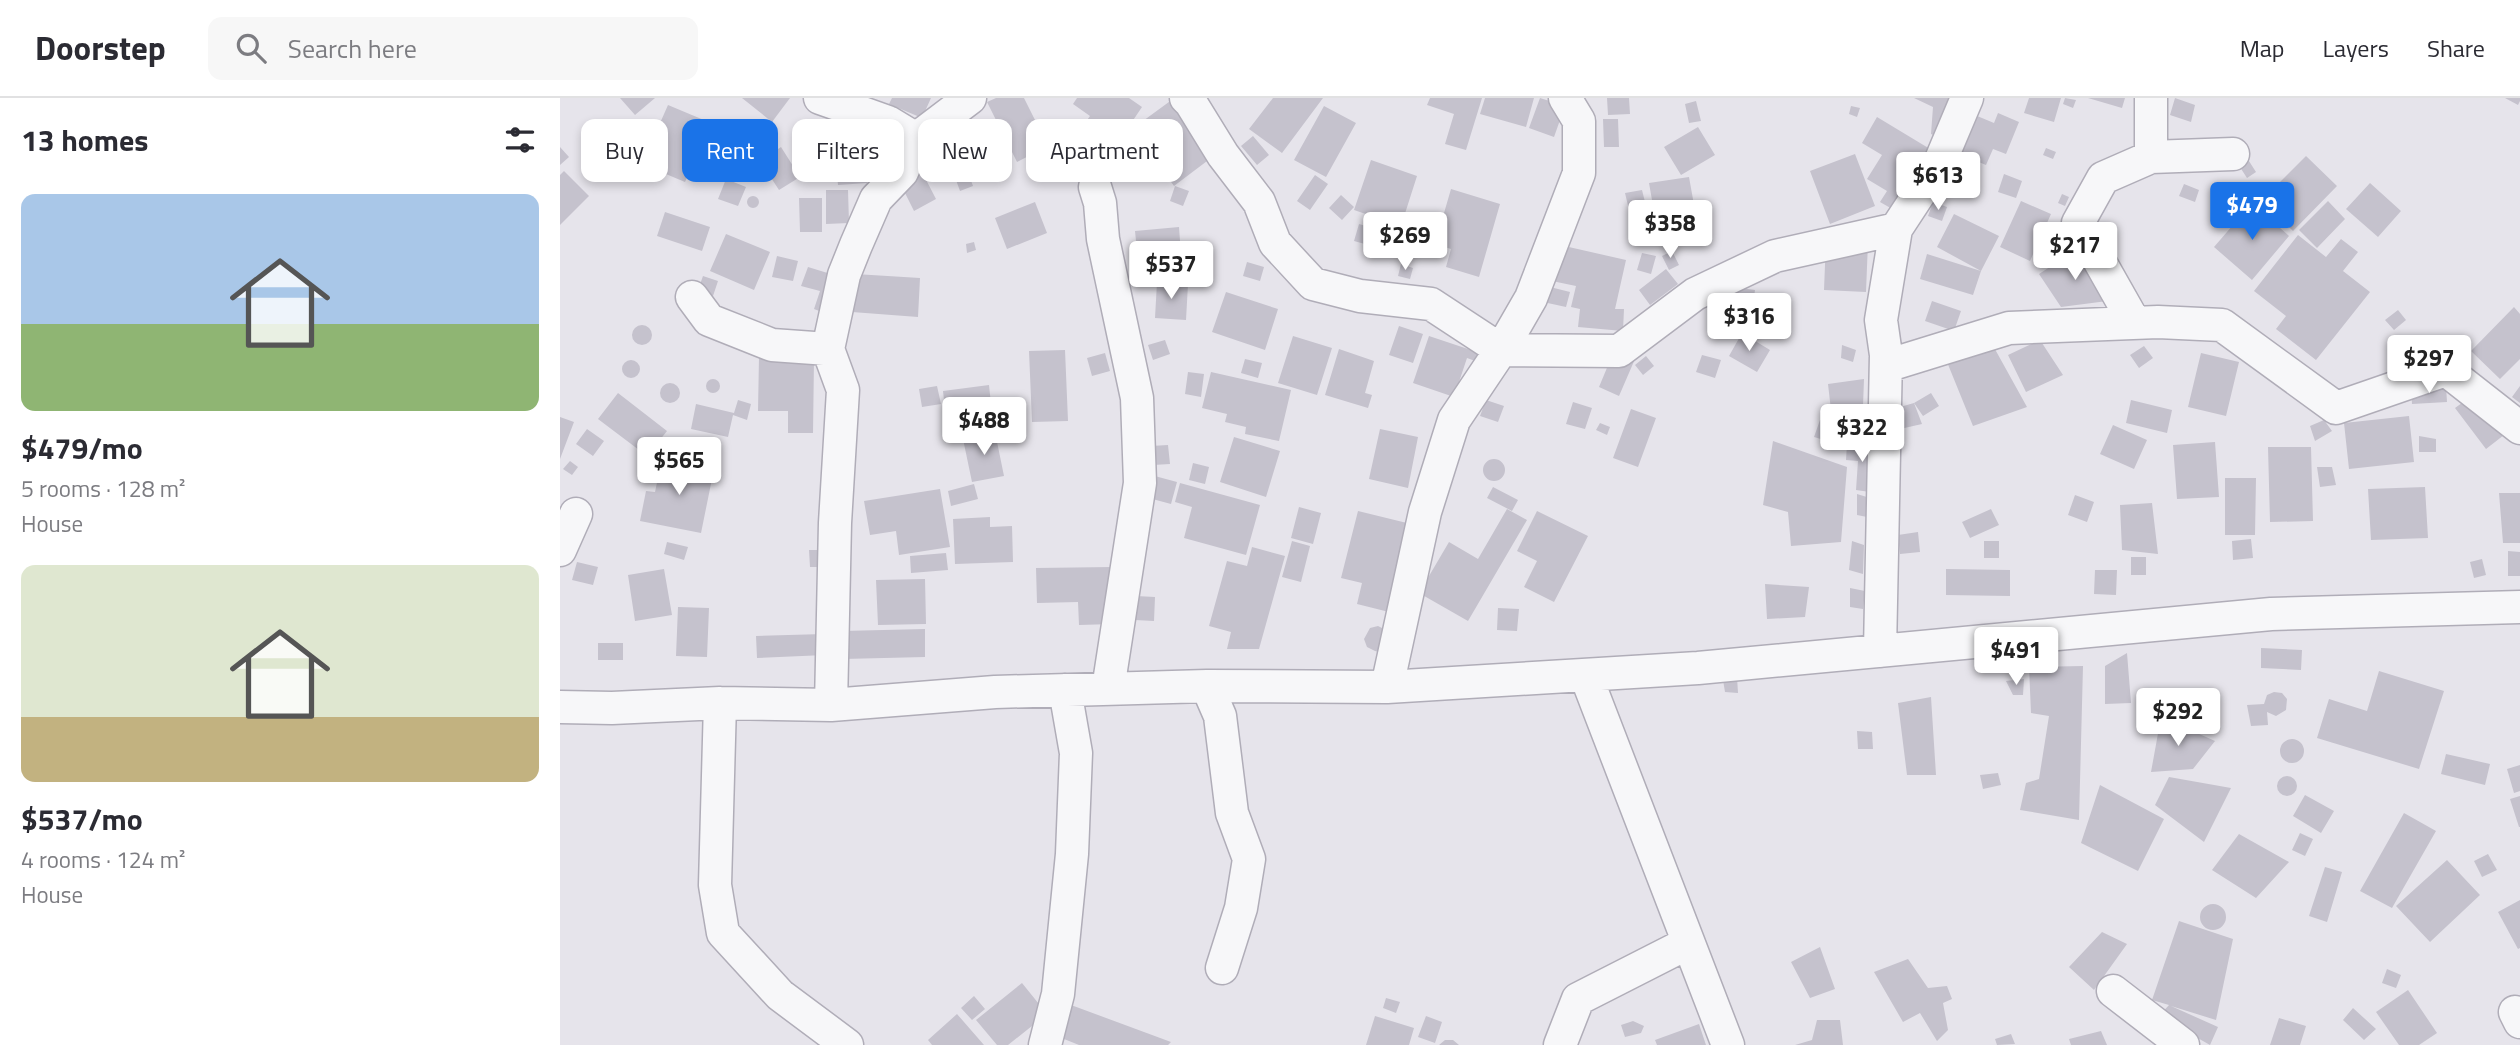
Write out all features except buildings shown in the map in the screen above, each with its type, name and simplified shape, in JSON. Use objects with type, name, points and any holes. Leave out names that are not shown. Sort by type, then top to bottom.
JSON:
[{"type":"street","points":[[820,98],[888,122],[916,139]]},
{"type":"street","points":[[831,705],[835,523],[843,390],[828,349],[844,275],[876,199],[902,172],[916,139],[970,98]]},
{"type":"street","points":[[1186,98],[1223,155],[1259,202],[1275,243],[1313,284],[1360,296],[1431,304],[1500,350],[1619,351],[1696,294],[1774,256],[1896,229]]},
{"type":"street","points":[[1387,687],[1425,512],[1454,420],[1531,298],[1579,173],[1579,121],[1565,98]]},
{"type":"street","points":[[1880,651],[1886,366],[1881,320],[1896,229],[1940,162],[1967,98]]},
{"type":"street","points":[[2151,98],[2151,158]]},
{"type":"street","points":[[2134,322],[2078,223],[2103,178],[2151,158],[2233,154]]},
{"type":"street","points":[[1095,187],[1100,203],[1103,239],[1138,398],[1140,483],[1108,689]]},
{"type":"street","points":[[692,298],[709,320],[772,345],[828,349]]},
{"type":"street","points":[[1886,366],[2009,328],[2134,322],[2222,325],[2336,408],[2446,370],[2520,428]]},
{"type":"street","points":[[560,550],[576,514]]},
{"type":"street","points":[[560,707],[612,708],[720,703],[831,705],[995,692],[1207,686],[1387,687],[1586,676],[2271,614],[2520,607]]},
{"type":"street","points":[[1586,676],[1728,1045]]},
{"type":"street","points":[[1207,686],[1220,716],[1232,813],[1249,859],[1241,908],[1222,968]]},
{"type":"street","points":[[1045,1045],[1058,994],[1072,854],[1076,753],[1065,690]]},
{"type":"street","points":[[720,703],[715,885],[723,933],[780,995],[847,1045]]},
{"type":"street","points":[[1560,1045],[1578,999],[1688,943]]},
{"type":"street","points":[[2113,991],[2183,1045]]}]
